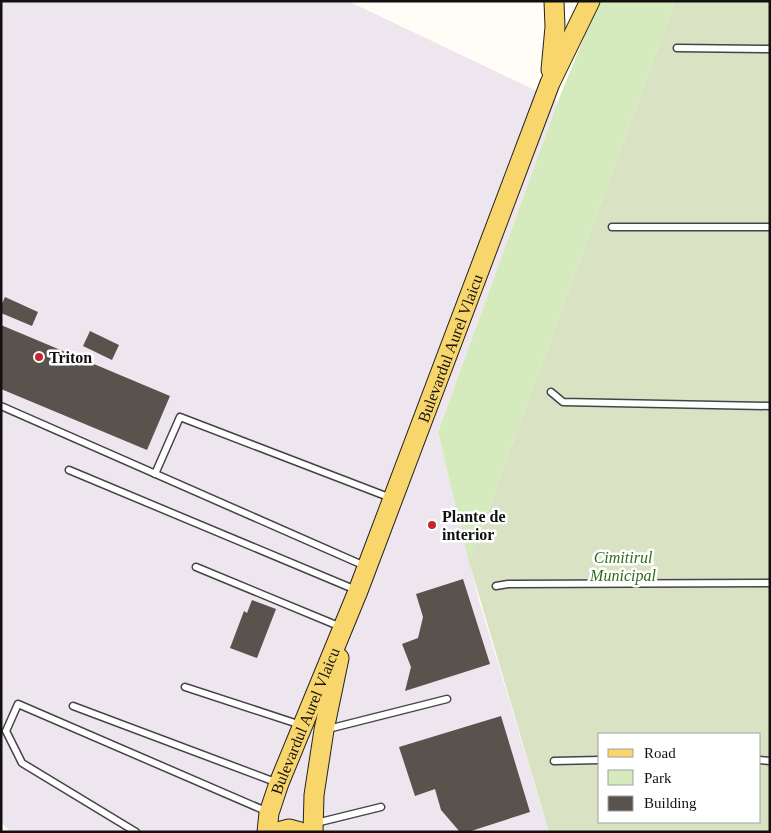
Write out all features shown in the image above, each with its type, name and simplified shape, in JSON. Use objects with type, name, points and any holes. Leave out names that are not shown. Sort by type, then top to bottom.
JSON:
[{"type":"main road","name":"Bulevardul Aurel Vlaicu","points":[[550,83],[555,27],[554,1]]},
{"type":"main road","name":"Bulevardul Aurel Vlaicu","points":[[267,832],[269,813],[279,783],[358,591],[550,83],[588,3]]},
{"type":"main road","name":"Bulevardul Aurel Vlaicu","points":[[308,829],[324,730],[345,621]]},
{"type":"main road","points":[[278,832],[289,829],[308,829]]},
{"type":"lane","points":[[677,48],[770,48]]},
{"type":"lane","points":[[612,227],[770,227]]},
{"type":"lane","points":[[551,392],[563,402],[770,406]]},
{"type":"lane","points":[[1,406],[366,567]]},
{"type":"lane","points":[[154,474],[180,417],[392,498]]},
{"type":"lane","points":[[69,470],[358,591]]},
{"type":"lane","points":[[196,567],[345,621]]},
{"type":"lane","points":[[496,586],[508,584],[770,583]]},
{"type":"lane","points":[[185,687],[302,725]]},
{"type":"lane","points":[[324,730],[447,699]]},
{"type":"lane","points":[[136,832],[22,763],[6,731],[18,704],[269,813]]},
{"type":"lane","points":[[73,706],[279,783]]},
{"type":"lane","points":[[554,761],[598,760]]},
{"type":"lane","points":[[308,829],[381,807]]},
{"type":"shaded area","points":[[1,1],[348,1],[558,101],[438,432],[478,597],[549,832],[11,832],[1,822]]},
{"type":"green space","points":[[599,1],[675,1],[469,562],[438,432],[558,101]]},
{"type":"green space","name":"Cimitirul Municipal","points":[[675,1],[770,1],[770,832],[549,832],[469,562]]},
{"type":"building","points":[[5,297],[38,312],[32,326],[1,313],[1,306]]},
{"type":"building","name":"Triton","points":[[1,325],[170,396],[147,450],[1,389]]},
{"type":"building","points":[[90,331],[119,345],[112,360],[83,346]]},
{"type":"building","points":[[463,579],[490,664],[405,691],[411,667],[402,644],[418,638],[423,617],[416,594]]},
{"type":"building","points":[[252,600],[276,609],[257,658],[230,648],[244,611],[247,613]]},
{"type":"building","points":[[501,716],[530,812],[468,832],[460,832],[441,810],[435,789],[415,796],[399,747]]},
{"type":"place","name":"Triton","points":[[39,357]]},
{"type":"place","name":"Plante de interior","points":[[432,525]]}]
